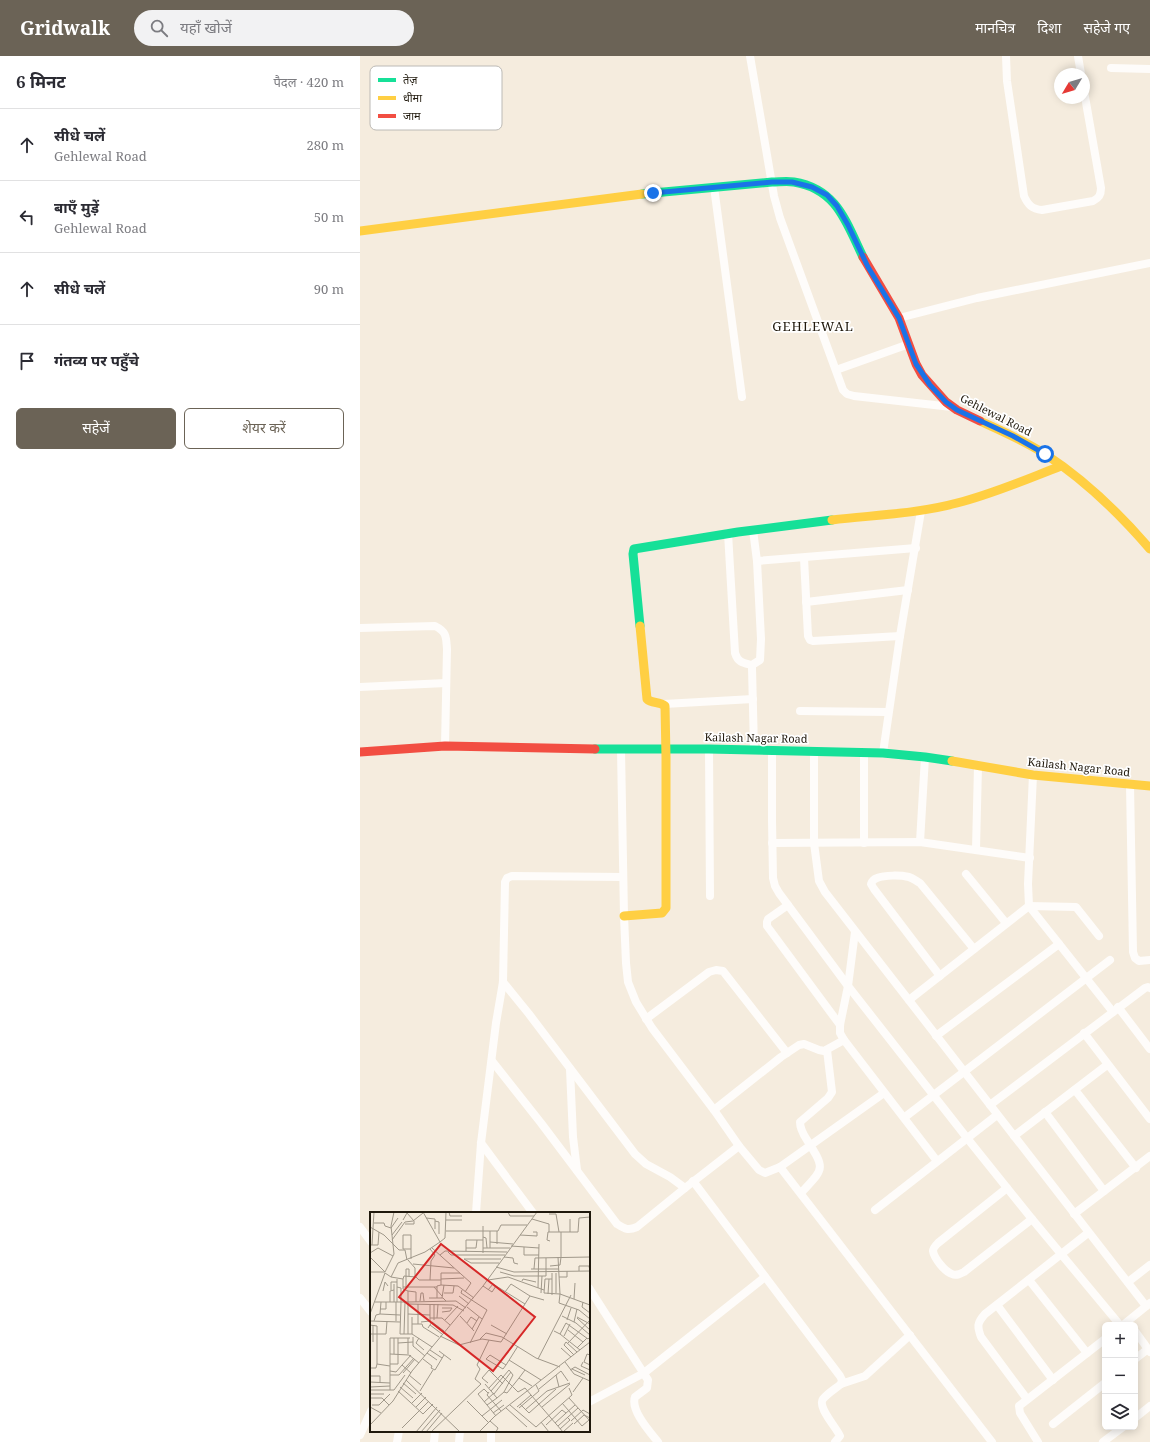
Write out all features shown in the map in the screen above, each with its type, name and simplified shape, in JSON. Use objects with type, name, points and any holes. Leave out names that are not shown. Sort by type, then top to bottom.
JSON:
[{"type":"street","points":[[750,56],[774,196],[780,218],[843,390],[847,394],[854,396],[953,407]]},
{"type":"street","points":[[1006,56],[1007,81],[1024,196],[1031,207],[1042,210],[1093,201],[1101,195],[1086,104]]},
{"type":"street","points":[[1078,56],[1080,68]]},
{"type":"street","points":[[1111,68],[1150,69]]},
{"type":"street","name":"Gehlewal Road","points":[[360,231],[653,193],[714,187],[772,182],[792,182],[812,187],[827,195],[837,206],[868,267],[899,318],[922,375],[946,402],[969,416],[1013,436],[1045,454],[1111,506],[1150,549]]},
{"type":"street","points":[[714,187],[742,397]]},
{"type":"street","points":[[899,318],[977,298],[1150,262]]},
{"type":"street","points":[[836,370],[909,344]]},
{"type":"street","points":[[753,699],[664,704],[650,702],[647,699],[633,554],[634,550],[638,548],[728,533],[921,510],[968,500],[1061,466]]},
{"type":"street","points":[[883,753],[888,712],[921,510]]},
{"type":"street","points":[[728,533],[735,654],[740,662],[752,665],[759,661],[761,657],[757,561],[753,530]]},
{"type":"street","points":[[757,561],[916,548]]},
{"type":"street","points":[[804,558],[808,636],[810,640],[900,636]]},
{"type":"street","points":[[806,602],[908,590]]},
{"type":"street","points":[[360,628],[435,626],[442,629],[446,635],[445,746]]},
{"type":"street","points":[[752,665],[754,749]]},
{"type":"street","points":[[360,687],[446,683]]},
{"type":"street","points":[[624,916],[662,913],[666,908],[665,865],[667,750],[666,706],[664,704]]},
{"type":"street","points":[[800,711],[888,712]]},
{"type":"street","name":"Kailash Nagar Road","points":[[360,752],[445,746],[621,750],[709,748],[864,754],[883,753],[925,756],[1034,775],[1150,786]]},
{"type":"street","points":[[709,748],[710,896]]},
{"type":"street","points":[[621,750],[624,916],[628,982],[636,1002],[646,1019],[739,1146],[759,1170],[764,1173],[780,1167],[884,1092]]},
{"type":"street","points":[[772,751],[772,843],[773,878],[775,886],[848,986],[967,1138],[1118,1322]]},
{"type":"street","points":[[814,751],[814,843],[819,881],[825,892],[1088,1234],[1148,1305],[1129,1322]]},
{"type":"street","points":[[864,754],[864,843]]},
{"type":"street","points":[[920,842],[925,756]]},
{"type":"street","points":[[976,849],[978,766]]},
{"type":"street","points":[[1034,775],[1028,884],[1029,906],[1086,978],[1150,1049]]},
{"type":"street","points":[[1130,785],[1133,952],[1135,958],[1139,961],[1150,960]]},
{"type":"street","points":[[772,843],[920,842],[1030,858]]},
{"type":"street","points":[[966,874],[1006,923]]},
{"type":"street","points":[[476,1212],[482,1143],[502,982],[504,887],[507,878],[512,876],[623,877]]},
{"type":"street","points":[[940,976],[874,889],[871,884],[873,880],[878,878],[908,877],[920,883],[974,949]]},
{"type":"street","points":[[788,905],[768,919],[766,922],[767,926],[840,1025]]},
{"type":"street","points":[[909,1000],[1029,906],[1076,907],[1099,936]]},
{"type":"street","points":[[855,932],[840,1033],[937,1161]]},
{"type":"street","points":[[936,1036],[1059,944]]},
{"type":"street","points":[[905,1117],[1110,960]]},
{"type":"street","points":[[646,1019],[709,972],[716,970],[724,971],[787,1053]]},
{"type":"street","points":[[502,982],[635,1154],[646,1164],[666,1174],[685,1188]]},
{"type":"street","points":[[990,1105],[1145,988],[1150,988]]},
{"type":"street","points":[[1084,1033],[1150,1119]]},
{"type":"street","points":[[714,1110],[799,1044],[804,1044],[819,1050],[827,1050],[844,1040]]},
{"type":"street","points":[[801,1193],[817,1176],[819,1171],[819,1160],[802,1132],[800,1122],[828,1098],[832,1092],[827,1050]]},
{"type":"street","points":[[492,1061],[617,1224],[625,1229],[631,1230],[637,1227],[739,1146]]},
{"type":"street","points":[[1014,1136],[1107,1064]]},
{"type":"street","points":[[570,1069],[573,1137],[577,1171]]},
{"type":"street","points":[[1075,1090],[1136,1168]]},
{"type":"street","points":[[1045,1112],[1104,1191]]},
{"type":"street","points":[[875,1210],[997,1115]]},
{"type":"street","points":[[482,1143],[533,1212]]},
{"type":"street","points":[[1074,1214],[1150,1156]]},
{"type":"street","points":[[780,1167],[992,1442]]},
{"type":"street","points":[[693,1181],[836,1370],[842,1380],[841,1384]]},
{"type":"street","points":[[1007,1188],[934,1247],[933,1252],[947,1272],[953,1275],[959,1275],[964,1272],[1032,1219]]},
{"type":"street","points":[[360,1227],[370,1241]]},
{"type":"street","points":[[1027,1399],[981,1338],[978,1328],[979,1320],[1088,1234]]},
{"type":"street","points":[[1128,1282],[1150,1265]]},
{"type":"street","points":[[590,1401],[644,1373],[765,1277]]},
{"type":"street","points":[[1028,1280],[1087,1353]]},
{"type":"street","points":[[590,1290],[648,1380],[649,1386],[636,1397],[634,1405],[640,1418],[658,1442]]},
{"type":"street","points":[[360,1298],[370,1311]]},
{"type":"street","points":[[997,1305],[1053,1380]]},
{"type":"street","points":[[840,1440],[837,1430],[823,1409],[821,1404],[822,1400],[841,1384],[865,1376],[910,1335]]},
{"type":"street","points":[[1137,1358],[1149,1350],[1138,1336]]},
{"type":"street","points":[[1038,1442],[1020,1413],[1019,1406],[1102,1341]]},
{"type":"street","points":[[1053,1424],[1102,1385]]},
{"type":"street","points":[[1138,1416],[1150,1406]]},
{"type":"street","points":[[360,1435],[370,1414]]},
{"type":"street","points":[[1103,1442],[1119,1430]]},
{"type":"street","points":[[397,1442],[399,1432]]},
{"type":"street","points":[[434,1442],[435,1432]]},
{"type":"street","points":[[459,1442],[460,1432]]},
{"type":"street","points":[[490,1442],[491,1432]]},
{"type":"traffic: fast","points":[[642,194],[772,182],[794,182],[809,186],[821,192],[838,209],[863,257]]},
{"type":"traffic: fast","points":[[640,626],[633,554],[634,549],[738,532],[832,520]]},
{"type":"traffic: fast","points":[[595,749],[709,749],[883,753],[952,761]]},
{"type":"traffic: slow","points":[[360,231],[642,194]]},
{"type":"traffic: slow","points":[[980,421],[1013,436],[1060,464],[1088,486],[1114,510],[1150,549]]},
{"type":"traffic: slow","points":[[832,520],[911,512],[942,507],[984,495],[1061,466]]},
{"type":"traffic: slow","points":[[624,916],[662,913],[666,908],[665,706],[651,702],[647,699],[640,626]]},
{"type":"traffic: slow","points":[[952,761],[1033,775],[1150,786]]},
{"type":"traffic: jam","points":[[863,257],[899,318],[916,364],[922,375],[946,402],[957,410],[980,421]]},
{"type":"traffic: jam","points":[[360,752],[445,746],[595,749]]},
{"type":"district","name":"GEHLEWAL","points":[[813,326]]},
{"type":"route","points":[[653,193],[772,182],[792,182],[812,187],[827,195],[837,206],[868,267],[883,294],[899,318],[916,364],[930,385],[946,402],[957,410],[1013,436],[1045,454]]}]
